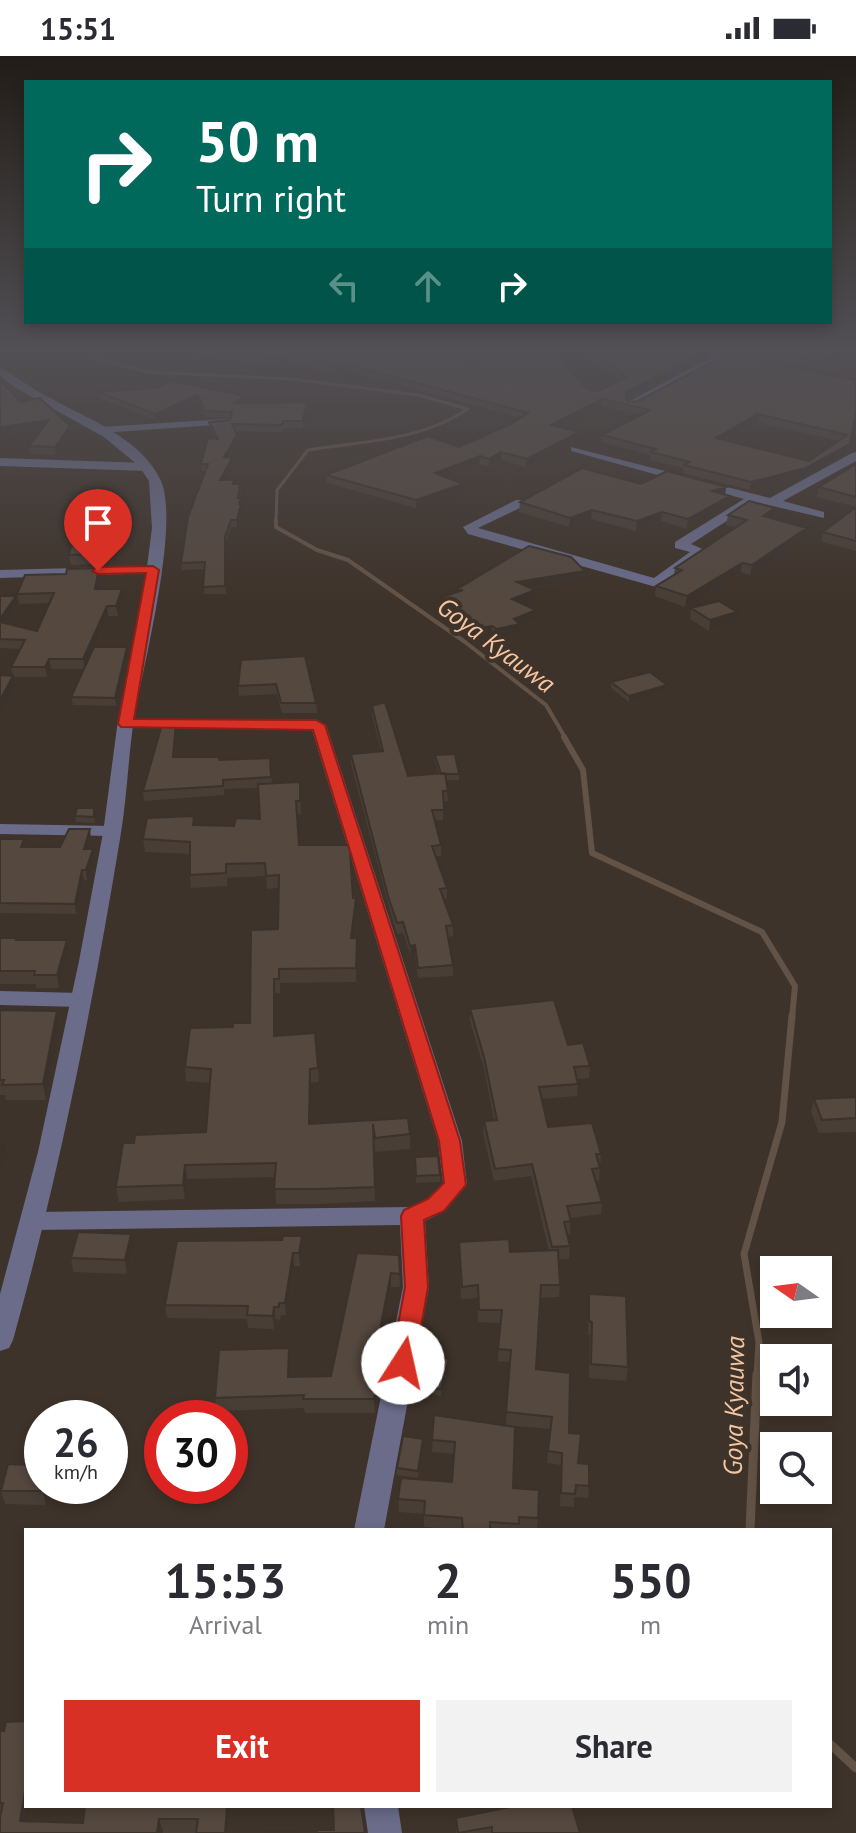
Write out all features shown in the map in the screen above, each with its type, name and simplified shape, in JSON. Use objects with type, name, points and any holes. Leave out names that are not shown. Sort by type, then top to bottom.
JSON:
[{"type":"street","points":[[0,1340],[35,1221],[81,1000],[112,831],[126,724],[160,529],[156,484],[147,467],[106,434]]},
{"type":"street","points":[[575,449],[819,515]]},
{"type":"street","points":[[770,503],[856,456]]},
{"type":"street","points":[[0,462],[147,467]]},
{"type":"street","points":[[520,503],[470,527],[473,531],[500,540],[656,583],[700,551],[680,545],[754,498]]},
{"type":"street","points":[[0,574],[153,570]]},
{"type":"street","points":[[35,1221],[412,1216],[436,1205],[455,1185],[450,1141],[320,728],[316,725],[126,724]]},
{"type":"street","points":[[0,829],[112,831]]},
{"type":"street","points":[[0,998],[81,1000]]},
{"type":"street","points":[[369,1528],[416,1287],[412,1216]]},
{"type":"street","points":[[381,1808],[385,1833]]},
{"type":"building","points":[[38,434],[64,434],[55,447],[29,446]]},
{"type":"building","points":[[215,434],[237,435],[224,457],[232,458],[220,480],[234,480],[233,484],[240,484],[238,498],[241,498],[241,504],[237,520],[231,520],[225,537],[225,586],[203,587],[205,562],[181,563],[188,517],[208,464],[201,464],[208,438],[218,439]]},
{"type":"building","points":[[489,434],[575,434],[527,459],[501,452],[489,459],[480,456],[435,473],[463,484],[416,500],[326,475],[428,436],[459,447]]},
{"type":"building","points":[[723,434],[716,438],[809,461],[847,435],[842,434],[852,434],[850,444],[806,468],[751,482],[684,465],[690,462],[651,452],[656,449],[602,435]]},
{"type":"building","points":[[856,464],[856,497],[819,487]]},
{"type":"building","points":[[582,468],[641,484],[667,471],[726,487],[712,491],[730,496],[688,519],[662,512],[637,521],[592,510],[570,518],[520,502]]},
{"type":"building","points":[[749,501],[775,508],[763,516],[807,528],[752,565],[742,563],[687,596],[656,586],[682,570],[675,568],[747,520],[728,515]]},
{"type":"building","points":[[856,507],[856,541],[823,532]]},
{"type":"building","points":[[102,545],[101,554],[69,555],[71,546]]},
{"type":"building","points":[[529,546],[571,557],[585,571],[517,582],[535,590],[512,599],[536,610],[514,619],[520,624],[497,629],[492,626],[480,628],[442,597],[463,590],[454,591]]},
{"type":"building","points":[[99,568],[95,589],[122,589],[116,606],[107,606],[83,659],[49,659],[45,667],[11,667],[25,640],[0,639],[0,622],[37,631],[54,593],[17,594],[25,575],[66,574],[67,569]]},
{"type":"building","points":[[0,596],[16,596],[0,619]]},
{"type":"building","points":[[719,601],[737,612],[710,620],[691,608]]},
{"type":"building","points":[[94,647],[127,647],[115,698],[71,697]]},
{"type":"building","points":[[305,656],[316,703],[281,703],[276,684],[238,686],[241,660]]},
{"type":"building","points":[[650,672],[667,685],[629,696],[611,682]]},
{"type":"building","points":[[0,675],[13,676],[0,700]]},
{"type":"building","points":[[385,702],[408,776],[445,773],[448,791],[443,791],[444,810],[432,810],[441,845],[432,846],[447,888],[440,889],[453,925],[446,926],[453,965],[418,968],[415,945],[410,946],[403,922],[397,923],[388,896],[351,754],[383,751],[372,706]]},
{"type":"building","points":[[163,721],[176,722],[173,757],[219,757],[219,760],[270,758],[271,777],[223,780],[223,786],[143,791]]},
{"type":"building","points":[[455,754],[459,774],[441,774],[435,755]]},
{"type":"building","points":[[300,782],[300,801],[296,801],[299,845],[348,845],[350,851],[353,898],[356,898],[351,938],[357,938],[356,968],[279,969],[279,979],[274,979],[274,1036],[315,1033],[318,1068],[310,1069],[309,1124],[408,1118],[410,1134],[375,1138],[373,1124],[375,1187],[274,1189],[276,1163],[185,1165],[183,1185],[116,1187],[123,1143],[134,1143],[135,1135],[206,1132],[211,1069],[185,1067],[190,1028],[233,1027],[233,1023],[250,1023],[251,930],[278,929],[279,875],[266,876],[265,863],[226,864],[226,873],[190,875],[190,842],[143,839],[147,818],[194,816],[193,825],[234,826],[236,818],[260,819],[258,784]]},
{"type":"building","points":[[77,808],[94,808],[94,817],[75,816]]},
{"type":"building","points":[[69,829],[90,829],[84,849],[93,849],[86,870],[82,870],[75,904],[0,903],[0,839],[24,839],[21,847],[60,847]]},
{"type":"building","points":[[0,938],[67,940],[57,975],[34,975],[35,971],[0,971]]},
{"type":"building","points":[[554,1000],[568,1045],[583,1043],[590,1066],[574,1067],[578,1084],[539,1087],[548,1127],[592,1123],[601,1154],[596,1154],[600,1168],[592,1169],[602,1202],[567,1206],[571,1221],[564,1222],[570,1246],[552,1247],[532,1164],[495,1169],[484,1121],[497,1120],[470,1009]]},
{"type":"building","points":[[0,1010],[57,1011],[43,1084],[2,1085]]},
{"type":"building","points":[[856,1097],[856,1118],[822,1120],[814,1099]]},
{"type":"building","points":[[438,1156],[440,1175],[416,1176],[415,1157]]},
{"type":"building","points":[[78,1232],[131,1234],[125,1260],[71,1258]]},
{"type":"building","points":[[283,1236],[302,1236],[299,1253],[293,1253],[285,1303],[274,1307],[273,1316],[247,1315],[248,1306],[165,1305],[177,1241],[282,1240]]},
{"type":"building","points":[[509,1239],[510,1252],[558,1250],[560,1285],[541,1285],[536,1369],[570,1373],[569,1433],[581,1434],[578,1463],[589,1464],[589,1486],[576,1485],[575,1494],[561,1493],[562,1453],[548,1451],[552,1417],[506,1412],[511,1350],[498,1349],[502,1310],[479,1310],[478,1285],[462,1287],[459,1242]]},
{"type":"building","points":[[357,1253],[399,1255],[400,1274],[391,1273],[379,1335],[387,1336],[374,1399],[303,1399],[304,1395],[215,1398],[219,1350],[289,1348],[288,1377],[331,1376]]},
{"type":"building","points":[[589,1294],[626,1296],[628,1367],[591,1364]]},
{"type":"building","points":[[433,1355],[449,1359],[441,1389],[424,1386]]},
{"type":"building","points":[[434,1415],[515,1427],[513,1488],[539,1490],[538,1518],[519,1517],[519,1524],[490,1522],[490,1528],[463,1528],[462,1518],[424,1515],[425,1501],[398,1499],[401,1478],[452,1482],[455,1442],[432,1440]]},
{"type":"building","points":[[403,1436],[423,1439],[418,1471],[397,1468]]},
{"type":"building","points":[[8,1464],[24,1465],[24,1491],[1,1491]]},
{"type":"building","points":[[24,1721],[24,1797],[20,1821],[83,1823],[85,1808],[227,1808],[225,1833],[196,1833],[198,1819],[159,1819],[157,1833],[0,1833],[3,1803],[0,1803],[0,1731],[4,1731],[6,1722]]},
{"type":"building","points":[[333,1808],[361,1808],[365,1833],[317,1833],[317,1830],[334,1830]]},
{"type":"building","points":[[505,1808],[573,1808],[580,1833],[492,1833],[492,1827],[458,1833],[456,1818]]},
{"type":"building","points":[[297,1831],[297,1833],[264,1833]]},
{"type":"waterway","name":"Goya Kyauwa","points":[[276,522],[277,490],[308,450],[411,434]]},
{"type":"waterway","name":"Goya Kyauwa","points":[[276,522],[276,527],[317,550],[348,560],[465,642],[546,705],[566,739]]},
{"type":"waterway","name":"Goya Kyauwa","points":[[564,737],[583,770],[592,853],[762,932],[795,986],[792,1018]]},
{"type":"waterway","name":"Goya Kyauwa","points":[[757,1376],[759,1342],[744,1254],[782,1122],[792,1016]]},
{"type":"waterway","name":"Goya Kyauwa","points":[[750,1528],[757,1374]]},
{"type":"waterway","name":"Goya Kyauwa","points":[[832,1746],[856,1768]]},
{"type":"route","points":[[98,571],[153,570],[126,724],[316,725],[320,728],[450,1141],[455,1185],[436,1205],[412,1216],[416,1287],[403,1363]]}]
